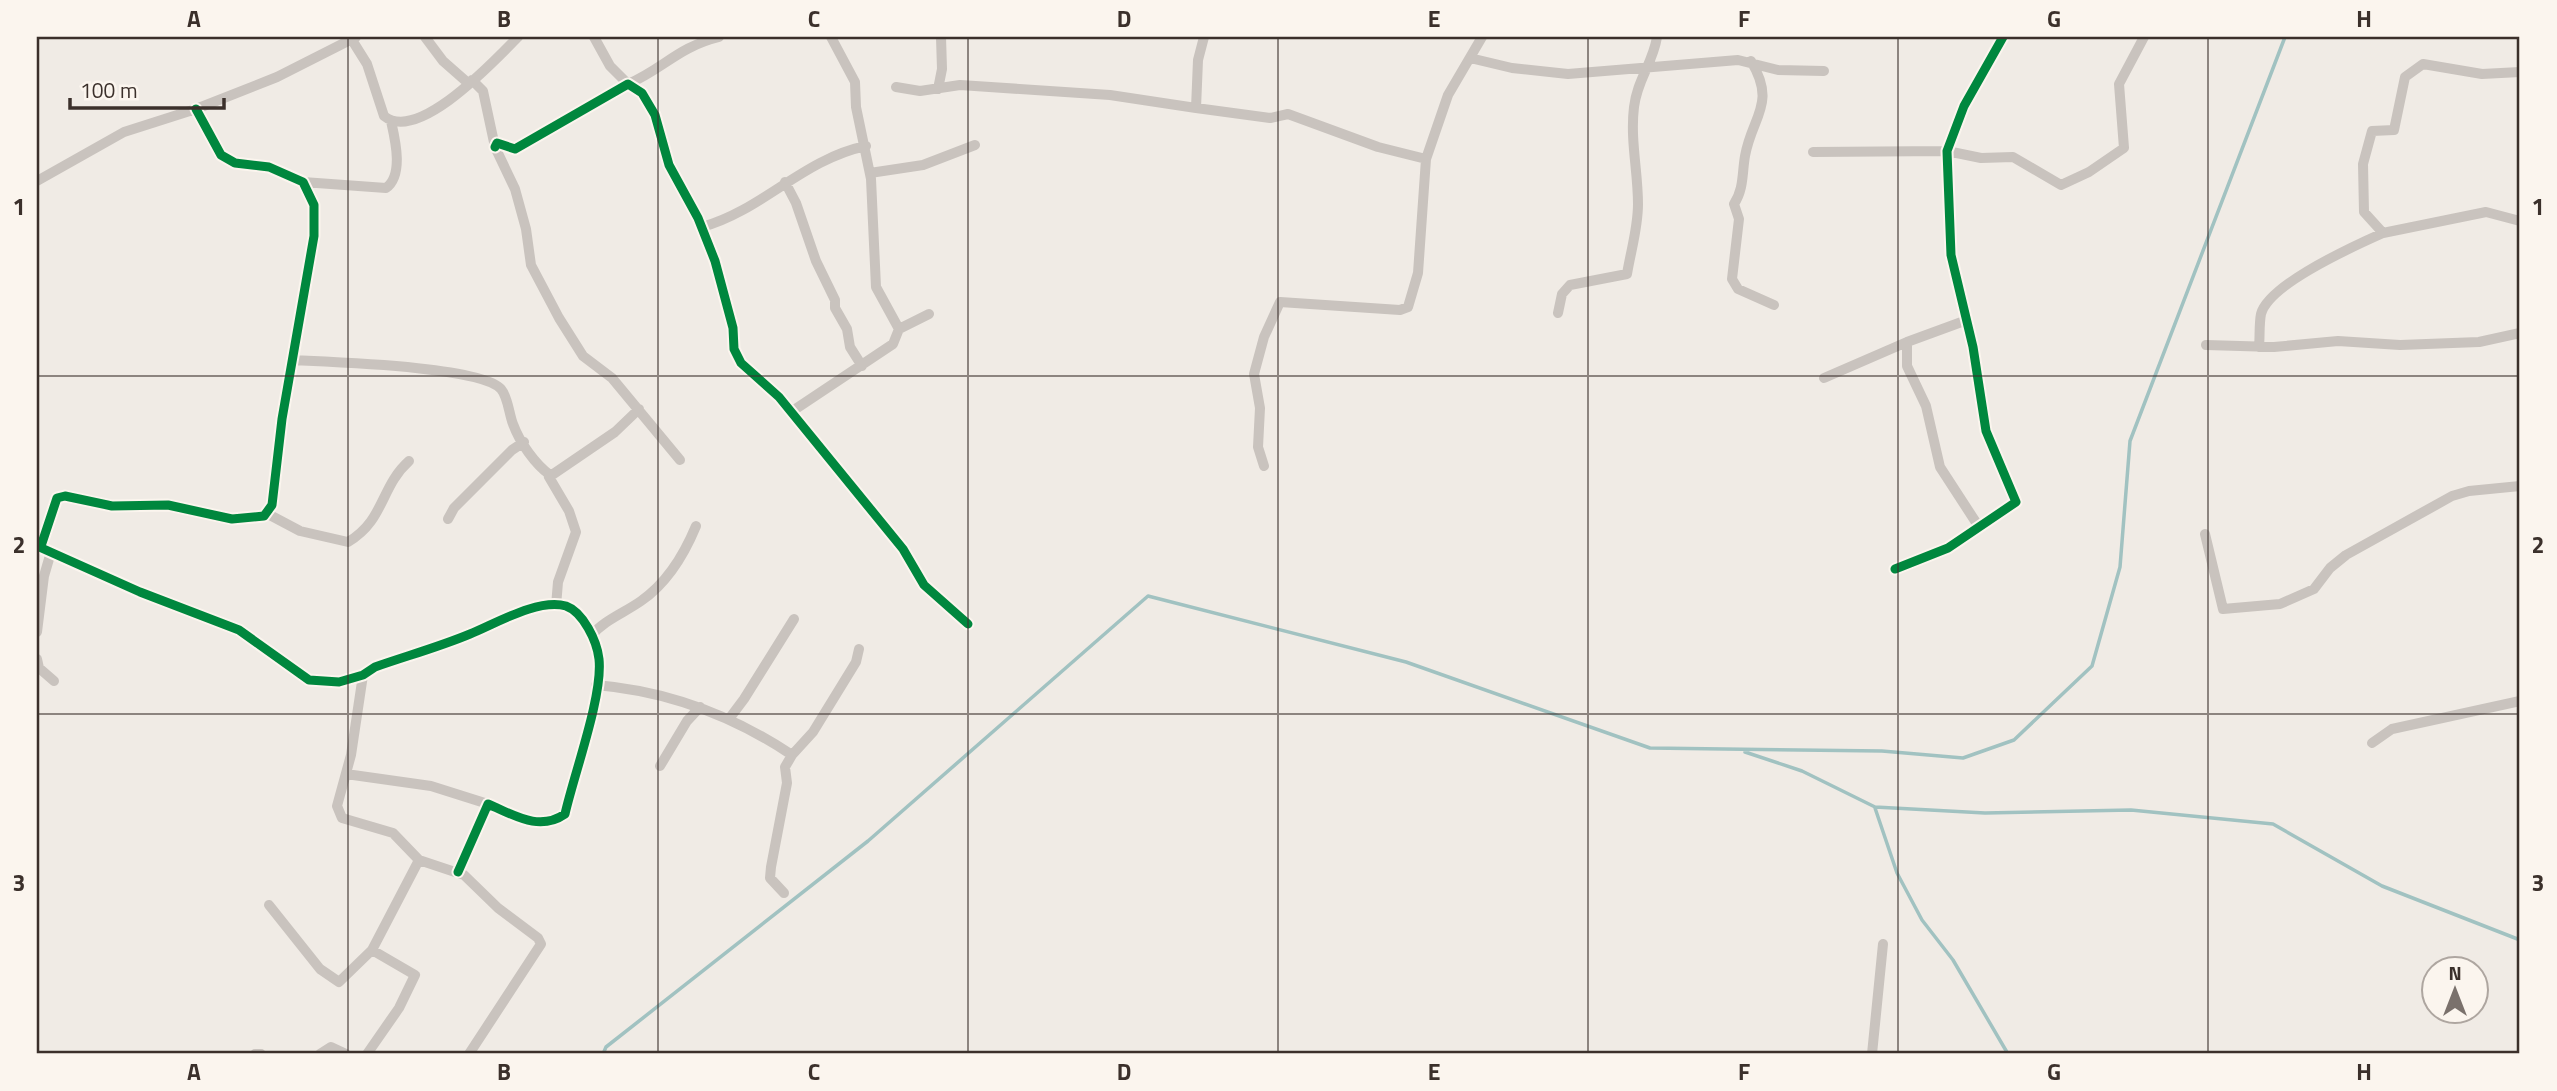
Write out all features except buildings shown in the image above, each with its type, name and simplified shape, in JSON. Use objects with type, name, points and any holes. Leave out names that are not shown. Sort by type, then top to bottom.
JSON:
[{"type":"street","points":[[425,37],[443,61],[483,91],[495,147],[515,189],[526,229],[531,265],[559,318],[583,356],[612,378],[680,460]]},
{"type":"street","points":[[37,181],[124,132],[196,109],[277,77],[354,38],[368,64],[384,116],[401,123],[422,117],[470,81],[518,37]]},
{"type":"street","points":[[594,37],[610,66],[628,85],[642,93],[655,115],[665,154],[702,227],[727,303],[734,349],[741,363],[779,397],[903,548],[924,585],[968,624]]},
{"type":"street","points":[[495,147],[497,143],[515,149],[651,74],[666,59],[696,43],[719,37]]},
{"type":"street","points":[[831,37],[843,54],[855,82],[856,107],[870,173],[876,288],[899,329]]},
{"type":"street","points":[[938,89],[942,69],[941,37]]},
{"type":"street","points":[[1196,108],[1198,60],[1204,37]]},
{"type":"street","points":[[1264,466],[1258,447],[1260,408],[1254,374],[1264,337],[1280,302],[1400,310],[1408,307],[1418,273],[1426,159],[1448,95],[1482,37]]},
{"type":"street","points":[[1558,313],[1562,294],[1570,285],[1627,274],[1638,203],[1631,149],[1633,110],[1643,72],[1648,69],[1657,37]]},
{"type":"street","points":[[1895,569],[1948,548],[2016,502],[1986,431],[1967,320],[1951,255],[1947,151],[1964,106],[2003,37]]},
{"type":"street","points":[[1813,152],[1947,151],[1981,158],[2013,157],[2061,185],[2089,172],[2124,148],[2119,84],[2144,37]]},
{"type":"street","points":[[1470,58],[1512,68],[1569,74],[1751,61],[1769,69],[1824,71]]},
{"type":"street","points":[[1751,61],[1760,75],[1764,95],[1745,153],[1742,184],[1734,204],[1739,219],[1731,279],[1738,289],[1774,305]]},
{"type":"street","points":[[2383,233],[2364,212],[2363,164],[2372,131],[2394,130],[2405,77],[2423,64],[2483,74],[2520,72]]},
{"type":"street","points":[[896,87],[920,91],[960,85],[1110,95],[1270,118],[1288,114],[1378,147],[1426,159]]},
{"type":"street","points":[[196,109],[221,155],[234,163],[269,167],[303,182],[386,188],[395,176],[396,163],[391,121]]},
{"type":"street","points":[[870,173],[923,165],[975,145]]},
{"type":"street","points":[[702,227],[728,220],[768,198],[785,182],[828,158],[866,146]]},
{"type":"street","points":[[37,632],[43,548],[51,511],[57,499],[65,496],[112,506],[168,505],[232,519],[246,519],[266,513],[272,505],[291,360],[314,236],[314,205],[303,182]]},
{"type":"street","points":[[785,182],[796,203],[816,261],[835,300],[835,308],[847,329],[850,347],[862,366]]},
{"type":"street","points":[[2259,347],[2262,311],[2283,288],[2332,256],[2383,233],[2486,212],[2520,221]]},
{"type":"street","points":[[791,412],[820,390],[893,344],[899,329],[929,314]]},
{"type":"street","points":[[1825,378],[1907,342],[1967,320]]},
{"type":"street","points":[[2207,345],[2259,347],[2338,341],[2400,345],[2479,342],[2520,333]]},
{"type":"street","points":[[1907,342],[1908,366],[1926,406],[1940,467],[1979,527]]},
{"type":"street","points":[[291,360],[433,369],[493,383],[502,390],[514,427],[538,466],[550,475],[552,484],[569,511],[576,532],[558,582],[556,606]]},
{"type":"street","points":[[550,475],[615,432],[639,410]]},
{"type":"street","points":[[448,519],[454,508],[512,450],[524,442]]},
{"type":"street","points":[[266,513],[300,531],[348,542],[376,519],[391,483],[410,461]]},
{"type":"street","points":[[2205,534],[2223,609],[2280,604],[2314,589],[2330,568],[2346,555],[2452,496],[2469,491],[2520,486]]},
{"type":"street","points":[[591,636],[608,621],[642,601],[672,572],[696,526]]},
{"type":"street","points":[[43,548],[140,592],[239,630],[309,680],[339,682],[363,675],[375,667],[470,634],[517,613],[556,606],[565,606],[575,612],[591,636],[599,660],[596,685],[565,814],[556,820],[535,824],[488,804],[431,786],[346,774]]},
{"type":"street","points":[[729,719],[794,619]]},
{"type":"street","points":[[784,893],[771,878],[771,867],[785,796],[785,767],[813,732],[856,662],[859,649]]},
{"type":"street","points":[[37,659],[39,668],[54,681]]},
{"type":"street","points":[[363,675],[346,774],[337,806],[342,818],[393,834],[419,860],[458,872],[473,881],[498,908],[533,933],[541,944],[469,1054]]},
{"type":"street","points":[[596,685],[656,693],[700,707],[729,719],[792,755]]},
{"type":"street","points":[[2372,743],[2392,729],[2520,701]]},
{"type":"street","points":[[660,766],[687,721],[700,707]]},
{"type":"street","points":[[458,872],[488,804]]},
{"type":"street","points":[[269,905],[320,969],[339,982],[372,950],[375,938],[419,860]]},
{"type":"street","points":[[1872,1054],[1883,944]]},
{"type":"street","points":[[367,1054],[399,1008],[415,975],[372,950]]},
{"type":"street","points":[[320,1054],[331,1047],[346,1054]]},
{"type":"street","points":[[255,1054],[261,1054]]},
{"type":"waterway","points":[[603,1054],[606,1047],[868,841],[1148,596],[1406,662],[1650,748],[1882,751],[1963,758],[2014,740],[2092,666],[2120,567],[2130,441],[2285,37]]},
{"type":"waterway","points":[[1745,752],[1802,771],[1875,807],[1985,813],[2131,810],[2273,824],[2382,886],[2520,940]]},
{"type":"waterway","points":[[1875,808],[1897,873],[1922,920],[1953,960],[2008,1054]]},
{"type":"cycle path","points":[[1895,569],[1948,548],[2016,502],[1986,431],[1973,347],[1951,255],[1947,151],[1964,106],[2003,37]]},
{"type":"cycle path","points":[[495,147],[497,143],[515,149],[628,84],[642,93],[655,115],[669,165],[698,218],[715,261],[733,328],[734,349],[741,363],[779,397],[903,549],[924,585],[968,624]]},
{"type":"cycle path","points":[[41,546],[57,498],[65,496],[112,506],[168,505],[232,519],[264,516],[272,505],[282,419],[314,236],[314,205],[303,182],[269,167],[235,163],[221,155],[196,109]]},
{"type":"cycle path","points":[[37,546],[140,592],[239,630],[309,680],[339,682],[363,675],[375,667],[458,639],[530,609],[555,604],[572,609],[592,636],[599,659],[599,675],[592,714],[565,814],[546,822],[536,822],[488,804],[458,872]]}]
